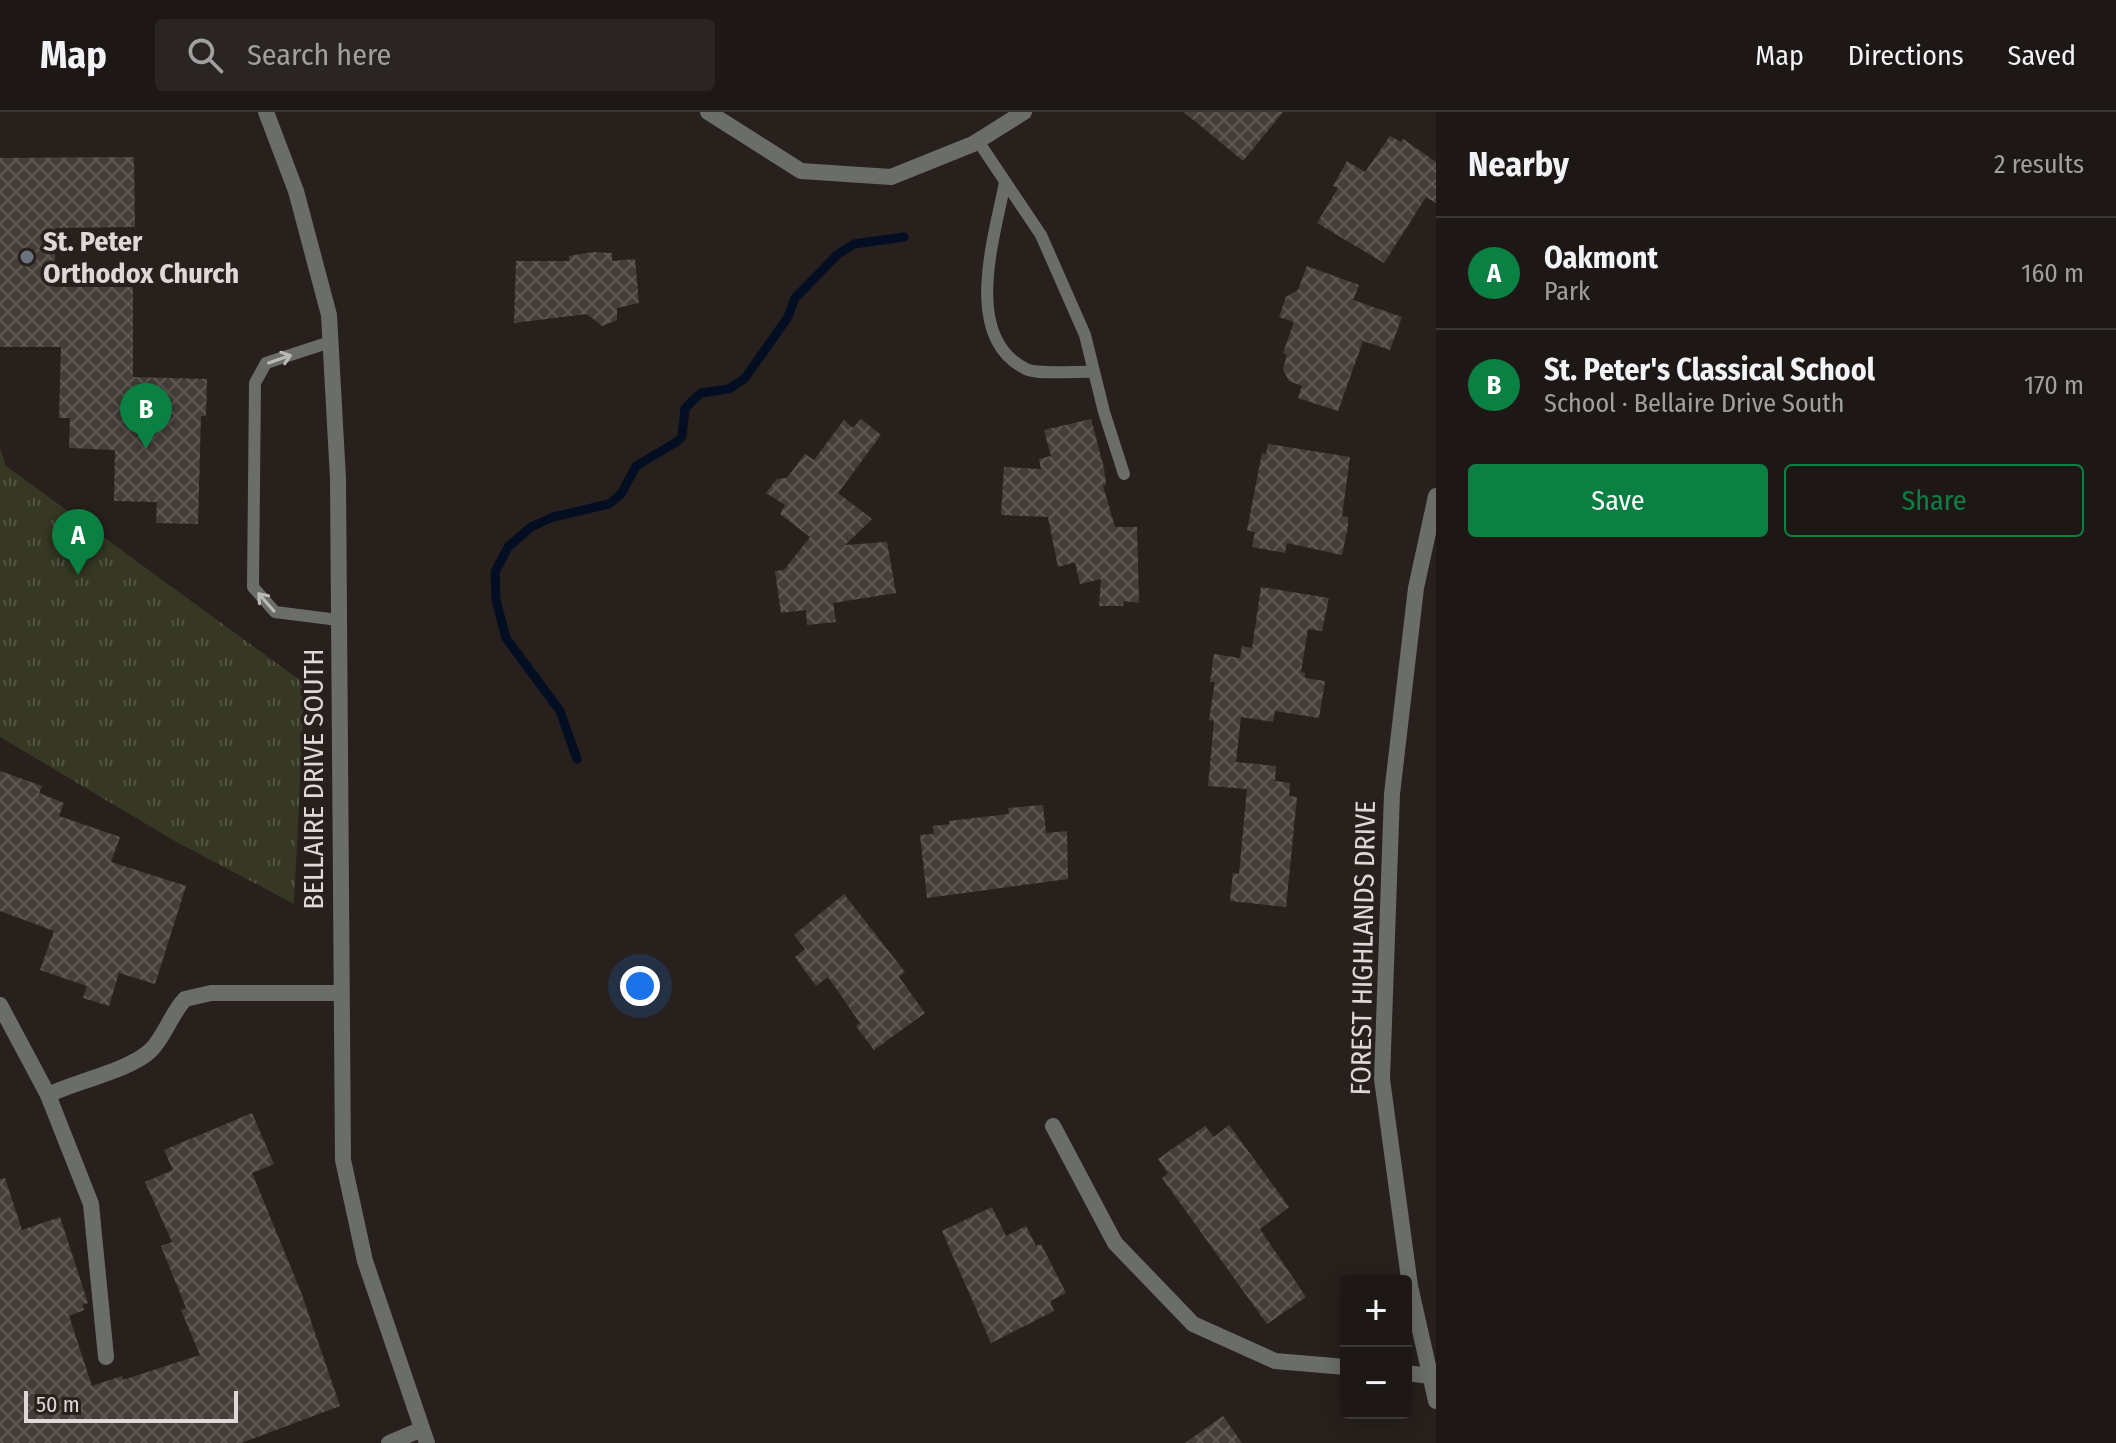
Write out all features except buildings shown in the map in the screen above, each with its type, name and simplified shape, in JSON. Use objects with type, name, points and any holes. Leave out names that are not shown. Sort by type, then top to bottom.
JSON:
[{"type":"street","name":"BELLAIRE DRIVE SOUTH","points":[[266,112],[296,191],[329,315],[338,479],[339,993],[343,1160],[365,1261],[424,1436]]},
{"type":"street","points":[[708,112],[801,171],[891,177],[978,141],[1024,112]]},
{"type":"street","name":"FOREST HIGHLANDS DRIVE","points":[[1436,496],[1416,588],[1392,794],[1382,1079],[1410,1286],[1436,1401]]},
{"type":"street","points":[[48,1095],[80,1080],[132,1064],[151,1050],[185,999],[211,993],[339,993]]},
{"type":"street","points":[[0,1005],[48,1095],[91,1204],[106,1357]]},
{"type":"street","points":[[1053,1126],[1115,1243],[1193,1324],[1275,1361],[1340,1366]]},
{"type":"street","points":[[1412,1374],[1430,1376]]},
{"type":"street","points":[[389,1443],[424,1436]]},
{"type":"lane","points":[[978,141],[1041,235],[1085,335],[1124,474]]},
{"type":"lane","points":[[1005,182],[985,291],[997,343],[1027,370],[1094,372]]},
{"type":"lane","points":[[330,342],[266,363],[255,383],[253,587],[275,612],[338,620]]},
{"type":"green space","points":[[0,448],[6,466],[305,684],[294,904],[173,840],[0,737]]},
{"type":"waterway","points":[[577,759],[560,711],[506,638],[496,600],[495,572],[508,547],[531,527],[553,517],[609,504],[621,494],[636,466],[678,441],[682,436],[685,409],[692,401],[701,393],[729,389],[745,378],[788,317],[795,298],[838,254],[854,244],[904,237]]},
{"type":"place","name":"St. Peter Orthodox Church","points":[[27,257]]},
{"type":"place","name":"St. Peter's Classical School","points":[[146,449]]},
{"type":"place","name":"Oakmont","points":[[78,575]]}]
